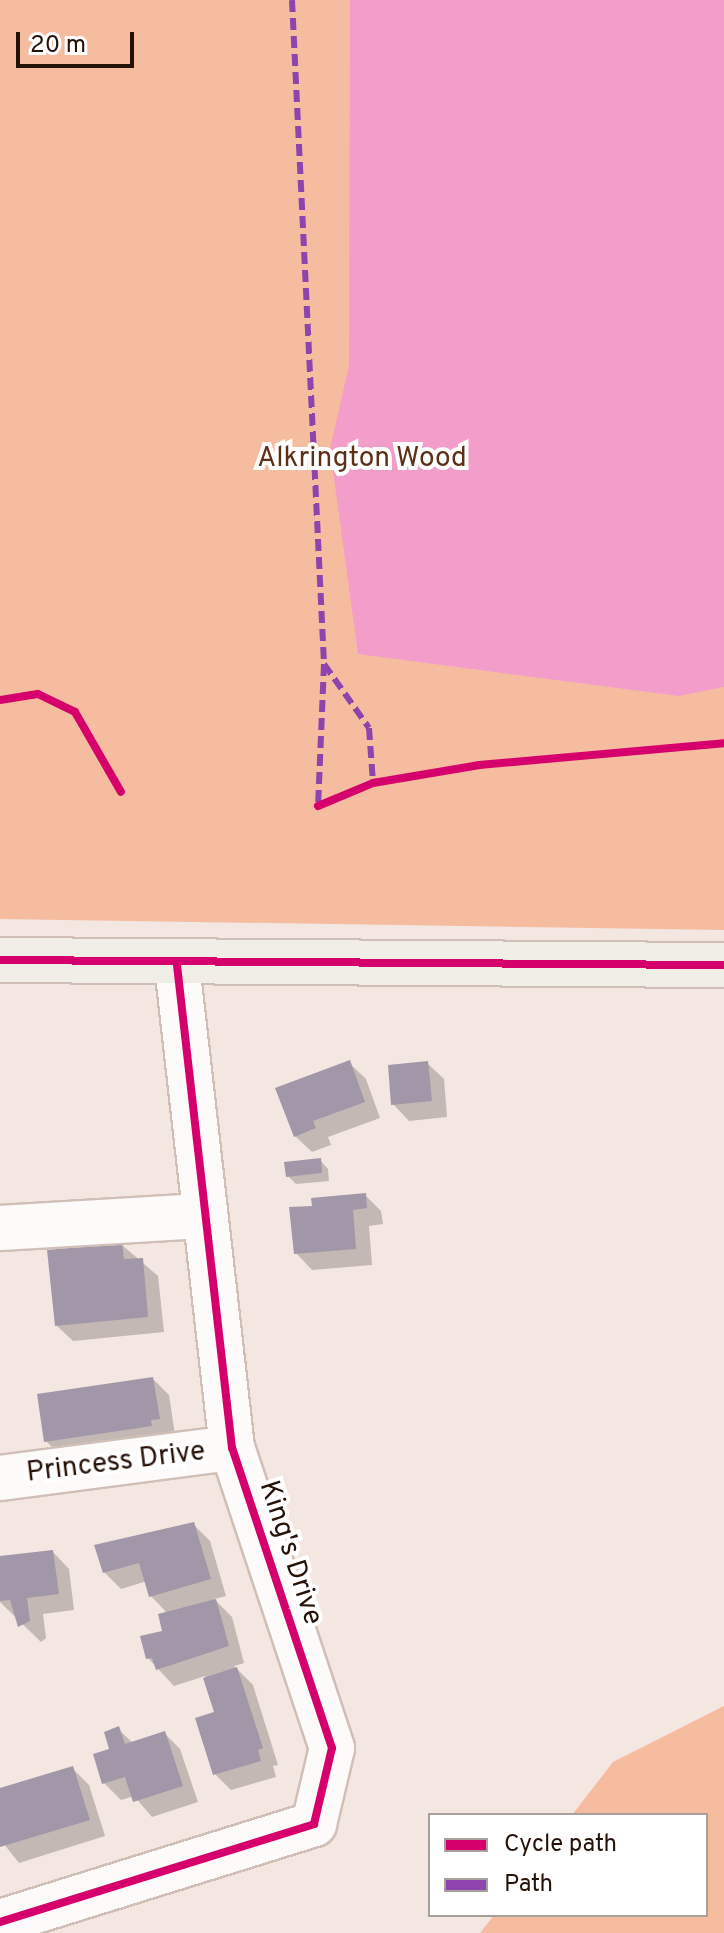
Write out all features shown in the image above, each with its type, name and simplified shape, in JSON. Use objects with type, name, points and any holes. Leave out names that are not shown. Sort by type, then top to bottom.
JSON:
[{"type":"main road","points":[[0,960],[724,965]]},
{"type":"street","name":"King's Drive","points":[[0,1922],[314,1824],[332,1748],[232,1448],[177,963]]},
{"type":"street","points":[[0,1228],[205,1216]]},
{"type":"street","name":"Princess Drive","points":[[0,1478],[232,1448]]},
{"type":"green space","name":"Alkrington Wood","points":[[0,0],[724,0],[724,930],[0,919]]},
{"type":"green space","points":[[724,1706],[724,1933],[480,1933],[492,1917],[708,1917],[708,1813],[574,1813],[613,1762]]},
{"type":"shaded area","points":[[350,0],[724,0],[724,687],[679,696],[358,654],[330,449],[349,365]]},
{"type":"building","points":[[350,1060],[365,1102],[313,1121],[316,1128],[294,1137],[275,1088]]},
{"type":"building","points":[[428,1061],[432,1101],[391,1105],[388,1065]]},
{"type":"building","points":[[321,1158],[322,1173],[286,1177],[284,1162]]},
{"type":"building","points":[[366,1193],[367,1208],[353,1210],[356,1249],[294,1254],[289,1207],[312,1206],[311,1198]]},
{"type":"building","points":[[122,1243],[124,1259],[143,1258],[148,1317],[55,1326],[47,1250]]},
{"type":"building","points":[[153,1377],[160,1419],[151,1420],[152,1426],[44,1442],[37,1394]]},
{"type":"building","points":[[194,1522],[211,1579],[149,1597],[139,1563],[103,1573],[94,1545]]},
{"type":"building","points":[[53,1550],[59,1594],[27,1598],[30,1621],[18,1627],[10,1600],[0,1601],[0,1556]]},
{"type":"building","points":[[216,1599],[229,1646],[156,1670],[152,1658],[146,1659],[140,1636],[162,1631],[158,1614]]},
{"type":"building","points":[[237,1667],[263,1748],[258,1750],[261,1761],[213,1775],[195,1718],[214,1712],[203,1678]]},
{"type":"building","points":[[119,1726],[125,1744],[165,1731],[183,1786],[133,1802],[125,1777],[102,1784],[93,1754],[109,1749],[104,1732]]},
{"type":"building","points":[[73,1766],[90,1820],[0,1847],[0,1788]]},
{"type":"marked path","points":[[292,0],[324,664],[318,806]]},
{"type":"marked path","points":[[324,664],[369,728],[373,783]]},
{"type":"cycle path","points":[[0,700],[38,694],[75,712],[121,792]]},
{"type":"cycle path","points":[[318,806],[373,783],[479,765],[724,743]]},
{"type":"cycle path","points":[[0,960],[724,965]]},
{"type":"cycle path","points":[[0,1922],[314,1824],[332,1748],[232,1448],[177,963]]}]
